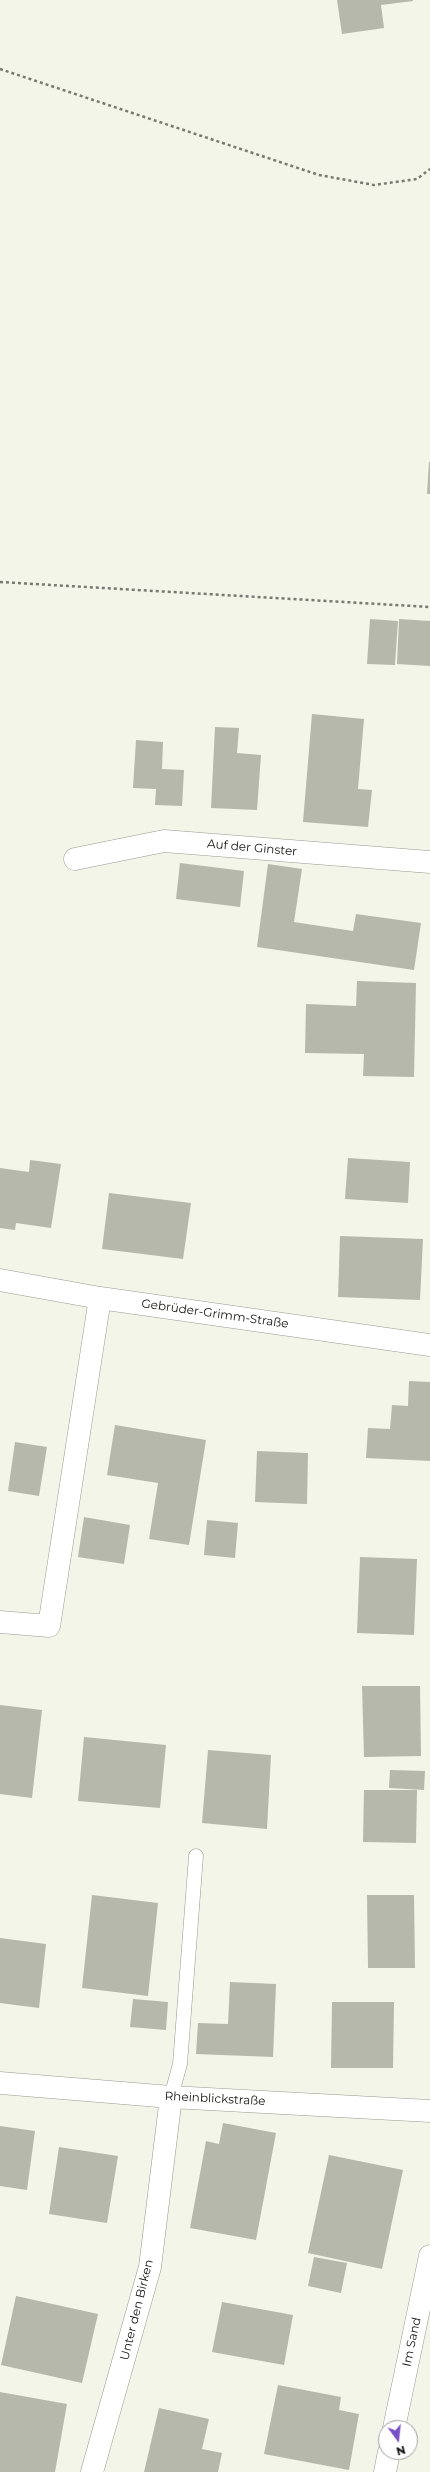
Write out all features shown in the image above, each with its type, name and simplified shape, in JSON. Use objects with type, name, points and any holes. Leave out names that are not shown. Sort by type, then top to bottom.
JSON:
[{"type":"street","name":"Auf der Ginster","points":[[75,859],[164,841],[430,862]]},
{"type":"street","name":"Gebrüder-Grimm-Straße","points":[[0,1280],[100,1298],[430,1345]]},
{"type":"street","points":[[0,1622],[49,1626],[100,1298]]},
{"type":"street","name":"Rheinblickstraße","points":[[0,2083],[171,2097],[430,2112]]},
{"type":"street","name":"Unter den Birken","points":[[92,2472],[150,2267],[171,2097]]},
{"type":"street","name":"Im Sand","points":[[396,2420],[430,2256]]},
{"type":"street","points":[[385,2472],[388,2460]]},
{"type":"lane","points":[[171,2097],[180,2064],[196,1856]]},
{"type":"path","points":[[0,69],[319,175],[374,185],[417,179],[430,169]]},
{"type":"path","points":[[0,582],[430,607]]},
{"type":"building","points":[[337,0],[413,1],[381,5],[384,28],[342,34]]},
{"type":"building","points":[[429,462],[430,494],[427,494]]},
{"type":"building","points":[[370,619],[398,621],[395,665],[367,664]]},
{"type":"building","points":[[399,619],[430,621],[430,666],[397,664]]},
{"type":"building","points":[[312,714],[364,719],[358,789],[372,790],[368,827],[303,822]]},
{"type":"building","points":[[215,727],[239,728],[237,753],[261,755],[257,810],[211,808]]},
{"type":"building","points":[[136,740],[163,742],[162,769],[184,770],[182,806],[155,805],[156,789],[133,788]]},
{"type":"building","points":[[180,863],[244,871],[240,907],[176,899]]},
{"type":"building","points":[[268,864],[302,869],[294,922],[353,931],[356,914],[421,923],[414,970],[257,947]]},
{"type":"building","points":[[357,981],[416,983],[414,1077],[363,1076],[364,1054],[305,1053],[306,1004],[356,1006]]},
{"type":"building","points":[[348,1158],[410,1162],[408,1203],[345,1199]]},
{"type":"building","points":[[30,1160],[61,1164],[51,1228],[16,1223],[15,1230],[0,1228],[0,1168],[29,1172]]},
{"type":"building","points":[[109,1193],[191,1203],[183,1259],[102,1249]]},
{"type":"building","points":[[340,1236],[423,1239],[420,1300],[338,1297]]},
{"type":"building","points":[[409,1381],[430,1382],[430,1461],[366,1458],[368,1428],[390,1429],[392,1405],[408,1406]]},
{"type":"building","points":[[115,1425],[206,1440],[189,1545],[149,1539],[158,1483],[107,1475]]},
{"type":"building","points":[[15,1442],[47,1447],[39,1496],[8,1491]]},
{"type":"building","points":[[257,1451],[308,1453],[307,1504],[255,1502]]},
{"type":"building","points":[[84,1517],[130,1525],[124,1564],[78,1557]]},
{"type":"building","points":[[207,1520],[238,1523],[235,1558],[204,1555]]},
{"type":"building","points":[[360,1557],[417,1559],[414,1635],[357,1633]]},
{"type":"building","points":[[362,1686],[420,1686],[421,1756],[364,1757]]},
{"type":"building","points":[[0,1705],[42,1710],[32,1798],[0,1794]]},
{"type":"building","points":[[84,1737],[166,1745],[160,1808],[78,1801]]},
{"type":"building","points":[[208,1750],[271,1755],[267,1829],[202,1823]]},
{"type":"building","points":[[390,1770],[425,1771],[424,1790],[389,1788]]},
{"type":"building","points":[[364,1790],[417,1790],[416,1843],[363,1842]]},
{"type":"building","points":[[92,1895],[158,1903],[148,1996],[82,1988]]},
{"type":"building","points":[[367,1895],[414,1895],[415,1968],[368,1968]]},
{"type":"building","points":[[0,1938],[46,1944],[39,2008],[0,2003]]},
{"type":"building","points":[[230,1982],[276,1984],[273,2057],[196,2054],[198,2023],[228,2024]]},
{"type":"building","points":[[133,1999],[168,2002],[166,2030],[130,2027]]},
{"type":"building","points":[[332,2002],[394,2002],[393,2068],[331,2068]]},
{"type":"building","points":[[223,2123],[276,2133],[256,2240],[190,2228],[206,2141],[219,2144]]},
{"type":"building","points":[[0,2126],[35,2131],[27,2190],[0,2186]]},
{"type":"building","points":[[59,2147],[118,2156],[107,2223],[49,2214]]},
{"type":"building","points":[[329,2155],[403,2170],[382,2269],[308,2253]]},
{"type":"building","points":[[314,2257],[347,2263],[341,2293],[308,2286]]},
{"type":"building","points":[[16,2296],[98,2314],[82,2383],[1,2365]]},
{"type":"building","points":[[222,2302],[293,2315],[284,2365],[212,2352]]},
{"type":"building","points":[[278,2385],[341,2397],[339,2410],[359,2414],[349,2470],[264,2454]]},
{"type":"building","points":[[0,2392],[67,2404],[55,2472],[0,2472]]},
{"type":"building","points":[[159,2408],[209,2419],[202,2449],[222,2453],[218,2472],[144,2472]]}]
